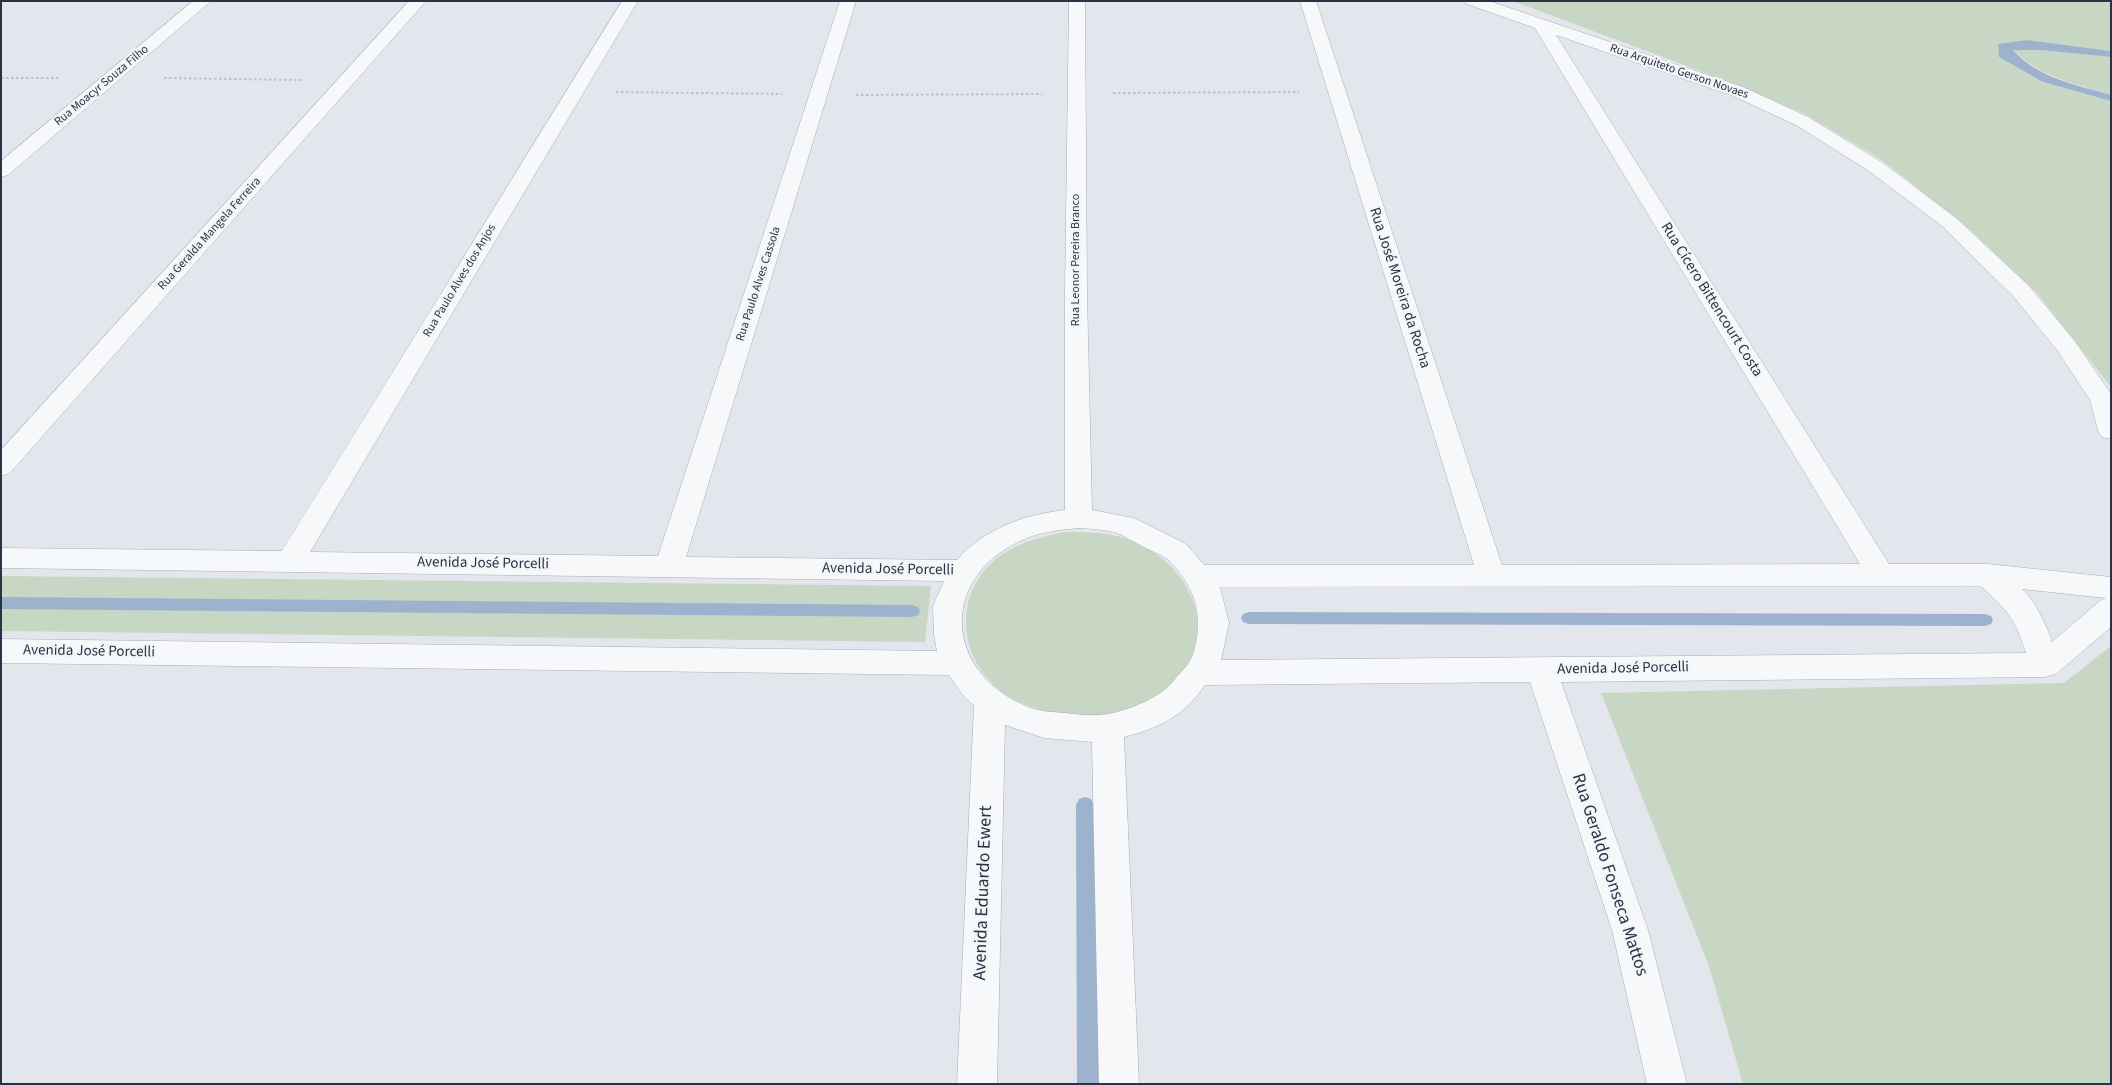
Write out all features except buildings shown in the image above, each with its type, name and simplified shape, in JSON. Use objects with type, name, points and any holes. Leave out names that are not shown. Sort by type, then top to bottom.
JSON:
[{"type":"street","name":"Rua Moacyr Souza Filho","points":[[1,171],[203,1]]},
{"type":"street","name":"Rua Geralda Mangela Ferreira","points":[[1,467],[418,1]]},
{"type":"street","name":"Rua Paulo Alves dos Anjos","points":[[290,562],[630,1]]},
{"type":"street","name":"Rua Paulo Alves Cassola","points":[[669,566],[848,1]]},
{"type":"street","name":"Rua Leonor Pereira Branco","points":[[1077,1],[1076,293],[1079,518]]},
{"type":"street","name":"Rua José Moreira da Rocha","points":[[1308,1],[1491,575]]},
{"type":"street","name":"Rua Arquiteto Gerson Novaes","points":[[1473,1],[1737,91],[1802,121],[1876,167],[1949,222],[2021,291],[2066,345],[2102,400],[2111,431]]},
{"type":"street","name":"Rua Cícero Bittencourt Costa","points":[[1542,25],[1880,574]]},
{"type":"street","points":[[1079,518],[1122,524],[1162,542],[1182,557],[1199,576],[1210,597],[1215,620],[1214,643],[1202,673],[1179,699],[1147,718],[1108,730],[1066,731],[1025,721],[990,702],[970,684],[956,663],[948,641],[948,604],[964,571],[992,544],[1018,530],[1048,521],[1079,518]]},
{"type":"street","name":"Avenida José Porcelli","points":[[1,558],[964,571]]},
{"type":"street","points":[[1988,575],[2018,603],[2033,629],[2046,664],[2111,608]]},
{"type":"street","points":[[1199,576],[1988,575],[2111,588]]},
{"type":"street","name":"Avenida José Porcelli","points":[[1,651],[956,663]]},
{"type":"street","name":"Avenida José Porcelli","points":[[1202,673],[2046,664]]},
{"type":"street","name":"Rua Geraldo Fonseca Mattos","points":[[1541,669],[1630,930],[1667,1084]]},
{"type":"street","name":"Avenida Eduardo Ewert","points":[[977,1084],[990,702]]},
{"type":"street","points":[[1108,730],[1119,1084]]},
{"type":"path","points":[[1,78],[347,81]]},
{"type":"path","points":[[575,91],[818,95],[1336,91]]},
{"type":"green space","points":[[1513,1],[2095,1],[2111,3],[2111,51],[2027,40],[1998,44],[1999,57],[2043,82],[2111,101],[2111,387],[2037,293],[1966,226],[1882,160],[1805,114],[1740,86]]},
{"type":"green space","points":[[2013,49],[2111,57],[2111,95],[2046,73],[2023,59]]},
{"type":"green space","points":[[1064,532],[1109,534],[1135,542],[1153,552],[1168,564],[1181,579],[1191,595],[1196,613],[1198,632],[1194,651],[1180,676],[1157,696],[1143,704],[1120,712],[1087,717],[1063,716],[1030,707],[1011,698],[988,679],[976,662],[969,644],[966,624],[968,605],[974,587],[985,570],[1001,555],[1023,543]]},
{"type":"green space","points":[[1,576],[931,586],[925,642],[1,631]]},
{"type":"green space","points":[[2111,646],[2111,1084],[1743,1084],[1709,966],[1601,693],[2064,683]]},
{"type":"water","points":[[2027,40],[2111,51],[2111,57],[2041,50],[2013,50],[2023,60],[2046,74],[2071,84],[2111,95],[2111,101],[2043,82],[1999,57],[1998,44]]},
{"type":"waterway","points":[[1,603],[912,611]]},
{"type":"waterway","points":[[1249,618],[1985,620]]},
{"type":"waterway","points":[[1085,805],[1088,1084]]}]
